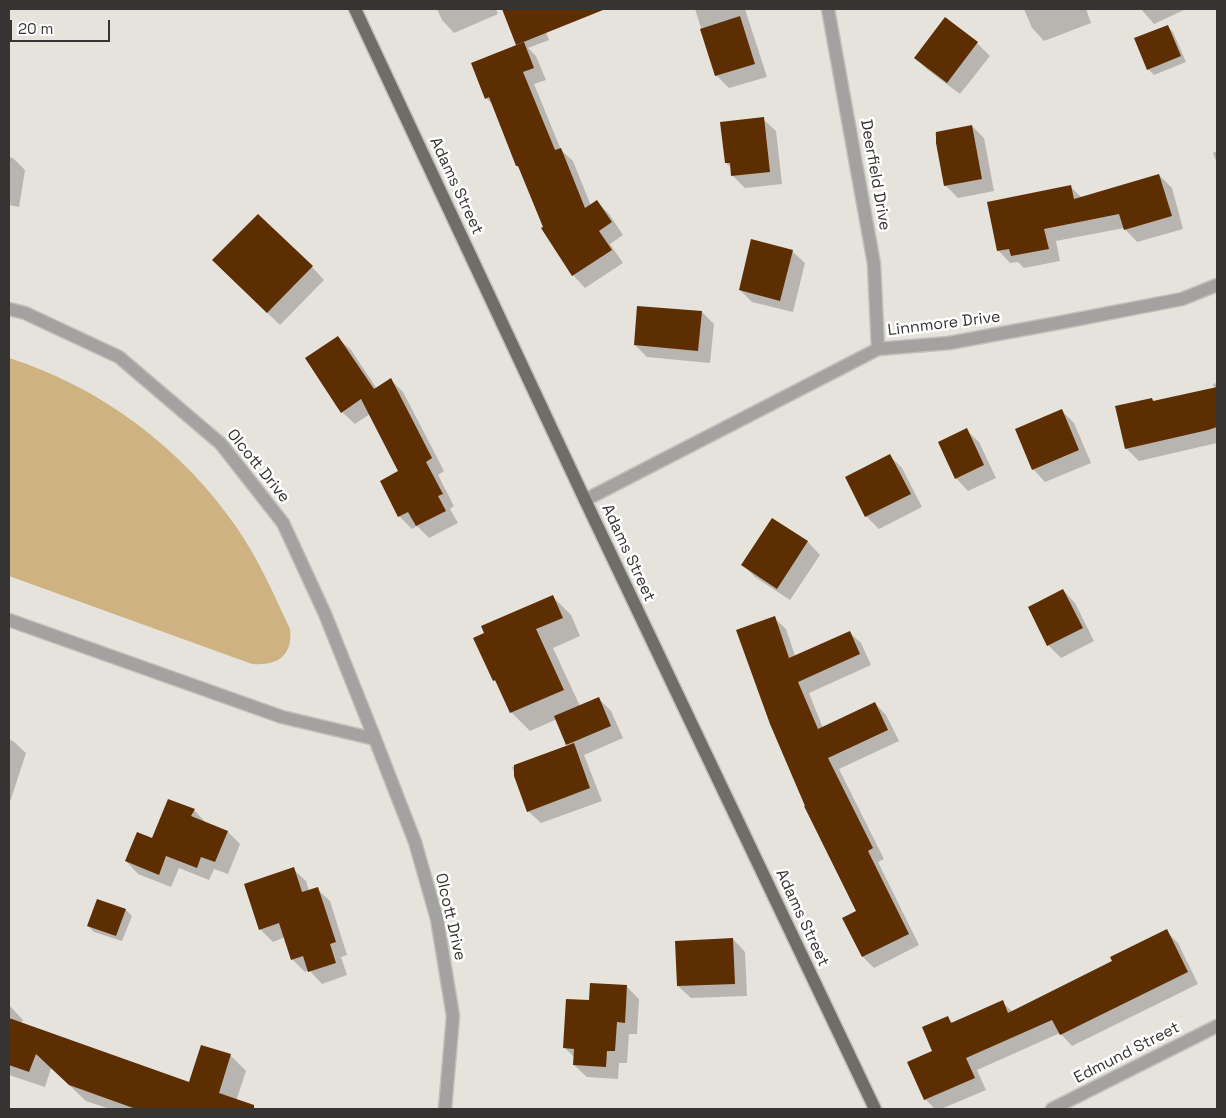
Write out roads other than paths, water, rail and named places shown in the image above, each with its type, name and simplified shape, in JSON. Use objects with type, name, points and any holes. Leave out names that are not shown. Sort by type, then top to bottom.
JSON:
[{"type":"main road","name":"Adams Street","points":[[355,9],[585,500],[874,1109]]},
{"type":"street","name":"Deerfield Drive","points":[[828,9],[874,264],[878,349]]},
{"type":"street","name":"Linnmore Drive","points":[[585,500],[878,349],[949,343],[1063,322],[1182,299],[1217,285]]},
{"type":"street","name":"Olcott Drive","points":[[9,309],[25,313],[119,357],[221,444],[283,523],[325,614],[376,740],[414,842],[437,919],[454,1016],[445,1109]]},
{"type":"street","points":[[9,620],[282,717],[376,740]]},
{"type":"street","name":"Edmund Street","points":[[1052,1109],[1217,1026]]}]
